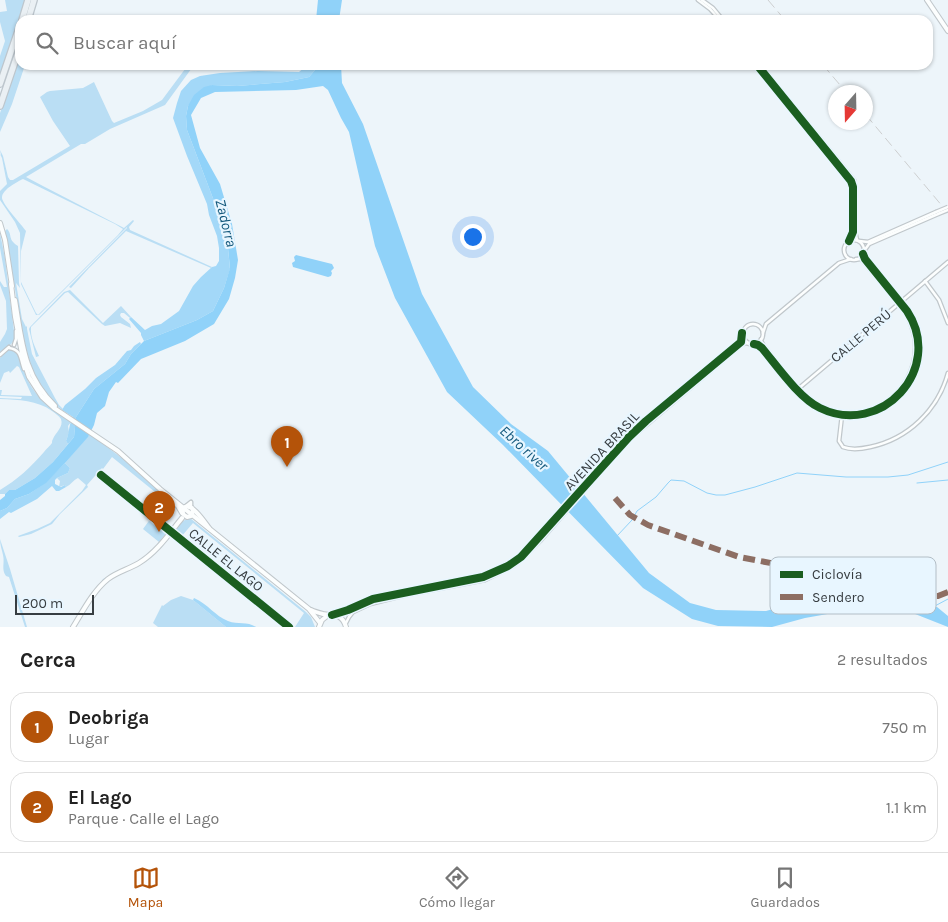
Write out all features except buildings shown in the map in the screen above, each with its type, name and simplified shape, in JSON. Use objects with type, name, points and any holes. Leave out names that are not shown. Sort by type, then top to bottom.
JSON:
[{"type":"highway","points":[[24,15],[28,0]]},
{"type":"highway","points":[[30,15],[34,0]]},
{"type":"highway","points":[[0,84],[15,40]]},
{"type":"highway","points":[[0,106],[15,62]]},
{"type":"main road","points":[[927,0],[948,31]]},
{"type":"main road","points":[[0,223],[5,240],[23,359],[29,377],[42,397],[49,404],[127,458],[160,488],[193,512],[192,515]]},
{"type":"main road","points":[[16,318],[27,364],[40,389],[60,411]]},
{"type":"main road","points":[[187,508],[192,515],[309,609],[322,614],[340,617],[345,626]]},
{"type":"main road","points":[[184,517],[187,508]]},
{"type":"main road","points":[[187,508],[212,531]]},
{"type":"main road","points":[[184,517],[192,515]]},
{"type":"main road","name":"CALLE EL LAGO","points":[[73,627],[95,594],[108,579],[150,555],[184,517]]},
{"type":"main road","points":[[309,609],[319,625],[325,617],[331,615]]},
{"type":"street","points":[[698,0],[716,15]]},
{"type":"street","points":[[702,0],[713,8],[718,15]]},
{"type":"street","points":[[762,70],[854,180],[855,232],[858,240],[863,245],[864,259],[912,320],[918,342],[917,362],[910,380],[897,397],[879,409],[860,415],[842,415],[827,412],[805,399],[761,341],[766,324],[839,263],[845,246],[853,232],[853,187],[851,181],[762,70]]},
{"type":"street","points":[[849,241],[868,242],[948,209]]},
{"type":"street","points":[[856,259],[870,244],[937,213]]},
{"type":"street","points":[[844,252],[851,259]]},
{"type":"street","points":[[726,356],[742,344],[758,344],[797,389],[818,405],[828,409],[857,413],[870,410],[894,396],[904,386],[913,365],[915,339],[912,326],[900,303],[863,261],[851,259],[839,263]]},
{"type":"street","name":"CALLE PERÚ","points":[[797,389],[948,262]]},
{"type":"street","points":[[925,280],[939,300],[948,323]]},
{"type":"street","points":[[14,345],[16,318]]},
{"type":"street","points":[[726,356],[741,342],[743,330],[748,325],[766,324]]},
{"type":"street","points":[[757,325],[763,333]]},
{"type":"street","points":[[742,333],[744,339],[752,344]]},
{"type":"street","points":[[752,344],[762,339]]},
{"type":"street","points":[[0,355],[14,345],[20,344]]},
{"type":"street","points":[[9,348],[19,346],[20,344]]},
{"type":"street","points":[[20,344],[27,364]]},
{"type":"street","points":[[9,348],[16,349],[19,352],[29,377]]},
{"type":"street","name":"AVENIDA BRASIL","points":[[406,594],[483,577],[499,571],[521,557],[547,531],[629,437],[726,356]]},
{"type":"street","points":[[842,415],[839,441],[842,447],[845,449],[858,449],[884,443],[907,432],[926,414],[942,391],[948,373]]},
{"type":"street","name":"CALLE EL LAGO","points":[[101,475],[289,627]]},
{"type":"street","points":[[331,615],[348,610],[372,599],[406,594]]},
{"type":"street","points":[[345,626],[351,614],[358,609],[406,594]]},
{"type":"shaded area","points":[[5,0],[25,0],[20,15],[15,15],[15,31],[0,77],[0,56],[5,41],[0,22],[0,12],[7,11]]},
{"type":"shaded area","points":[[15,70],[23,70],[0,132],[0,113]]},
{"type":"shaded area","points":[[184,70],[190,70],[165,105],[110,129],[85,144],[81,144],[26,177],[124,228],[133,220],[129,227],[130,230],[212,267],[126,231],[71,288],[69,287],[127,227],[39,315],[38,315],[36,315],[21,284],[20,233],[0,200],[0,191],[7,184],[0,150],[8,177],[10,180],[13,180],[70,146],[40,97],[50,91],[83,88],[94,82],[114,123],[143,111],[162,100]],"holes":[[[23,179],[123,229],[38,315],[21,282],[21,251],[26,231],[8,209],[2,197],[8,189]]]},
{"type":"shaded area","points":[[301,70],[315,70],[309,77],[285,82],[237,86],[212,85],[188,106],[186,116],[187,130],[222,222],[228,248],[230,269],[224,288],[213,311],[197,320],[144,341],[141,333],[129,319],[131,317],[145,330],[161,324],[179,311],[193,286],[212,267],[216,266],[219,261],[217,236],[207,204],[173,118],[181,91],[191,80],[200,76],[258,71],[299,72]]},
{"type":"shaded area","points":[[7,229],[12,241],[18,246],[20,288],[16,283],[22,319],[27,326],[32,354],[62,410],[48,398],[34,378],[24,347],[5,231]]},
{"type":"shaded area","points":[[0,233],[15,339],[0,352],[0,342],[7,329],[6,301],[0,281],[4,287],[7,287],[0,248]]},
{"type":"shaded area","points":[[70,290],[103,323],[121,306],[131,317],[124,313],[120,315],[130,324],[131,328],[120,323],[105,326],[68,292],[31,327],[34,346],[39,356],[36,357],[29,329],[30,327],[64,292]]},
{"type":"shaded area","points":[[140,342],[141,344],[131,354],[125,364],[94,389],[76,417],[74,437],[68,444],[66,441],[73,417],[62,410],[65,405],[96,378],[115,365],[127,351]]},
{"type":"shaded area","points":[[11,349],[14,349],[19,356],[32,388],[53,409],[71,422],[68,426],[69,432],[66,441],[68,444],[53,462],[35,478],[15,490],[9,490],[5,494],[0,494],[0,490],[24,473],[51,444],[62,422],[56,414],[46,407],[28,401],[0,399],[21,399],[22,397],[0,396],[0,390],[2,390],[1,395],[32,396],[17,366],[10,373],[9,371],[4,373],[0,383],[0,358]]},
{"type":"shaded area","points":[[90,434],[123,459],[176,509],[112,457],[87,485],[88,487],[52,524],[31,534],[19,537],[50,523],[82,491],[86,485],[78,478],[66,487],[65,485],[59,487],[60,481],[57,478],[68,473],[70,468],[65,463]]},
{"type":"shaded area","points":[[65,463],[70,468],[68,473],[57,478],[55,484],[61,487],[65,485],[66,487],[56,491],[52,486],[37,499],[11,513],[9,512],[0,519],[0,511],[7,508],[15,499],[29,494],[45,483]]},
{"type":"shaded area","points":[[151,518],[167,532],[159,542],[143,529]]},
{"type":"shaded area","points":[[190,518],[306,612],[311,617],[315,627],[295,627],[304,613],[193,523],[181,537],[175,532],[181,523]]},
{"type":"shaded area","points":[[0,539],[27,627],[25,627],[9,577],[6,576],[4,571]]},
{"type":"shaded area","points":[[160,543],[152,552],[143,560],[133,566],[114,574],[98,589],[90,600],[103,579],[139,562]]},
{"type":"shaded area","points":[[181,596],[193,600],[226,627],[158,627],[153,623],[162,605]]},
{"type":"shaded area","points":[[194,598],[228,621],[256,627],[226,627],[193,600]]},
{"type":"water","points":[[318,0],[342,0],[340,15],[316,15]]},
{"type":"water","points":[[315,70],[341,70],[342,83],[363,124],[422,294],[473,387],[511,424],[548,451],[649,573],[690,603],[716,610],[770,610],[770,614],[828,614],[772,627],[718,626],[692,619],[643,588],[503,445],[447,392],[395,298],[375,246],[349,132],[328,90],[323,86],[296,90],[215,92],[201,98],[191,115],[200,148],[220,184],[232,224],[238,260],[229,299],[214,324],[185,341],[141,359],[118,383],[116,382],[109,392],[105,406],[97,413],[88,437],[66,462],[46,483],[29,494],[15,499],[7,508],[0,511],[0,500],[9,490],[15,490],[35,478],[53,462],[74,437],[76,417],[94,389],[125,364],[131,354],[144,341],[197,320],[213,311],[224,288],[230,268],[222,222],[187,130],[186,116],[188,106],[194,95],[204,87],[212,85],[237,86],[285,82],[309,77]]},
{"type":"water","points":[[296,255],[332,264],[334,268],[331,271],[331,276],[328,277],[293,267],[292,263],[295,261],[294,257]]},
{"type":"water","points":[[937,607],[948,616],[948,627],[915,614],[936,614]]},
{"type":"waterway","points":[[617,536],[632,520],[637,511],[656,497],[671,480],[684,481],[707,493],[725,495],[797,473],[846,477],[888,477],[908,475],[948,462]]},
{"type":"waterway","points":[[917,483],[948,480]]},
{"type":"waterway","points":[[936,605],[948,599]]},
{"type":"railway","points":[[768,0],[781,15]]},
{"type":"railway","points":[[827,70],[840,85]]},
{"type":"railway","points":[[873,123],[948,213]]},
{"type":"marked path","points":[[615,498],[630,515],[648,525],[739,557],[770,563]]},
{"type":"marked path","points":[[936,596],[948,592]]},
{"type":"cycle path","points":[[761,70],[851,181],[853,187],[853,232],[849,241]]},
{"type":"cycle path","points":[[754,344],[762,348],[804,397],[820,408],[843,415],[865,414],[884,406],[901,392],[912,375],[918,355],[917,333],[907,311],[863,254]]},
{"type":"cycle path","points":[[332,615],[373,599],[483,577],[508,566],[521,557],[629,437],[741,342],[742,333]]},
{"type":"cycle path","points":[[101,475],[289,627]]},
{"type":"place","name":"Deobriga","points":[[287,467]]},
{"type":"place","name":"El Lago","points":[[159,532]]},
{"type":"water label","name":"Zadorra","points":[[226,223]]},
{"type":"water label","name":"Ebro river","points":[[524,448]]}]
